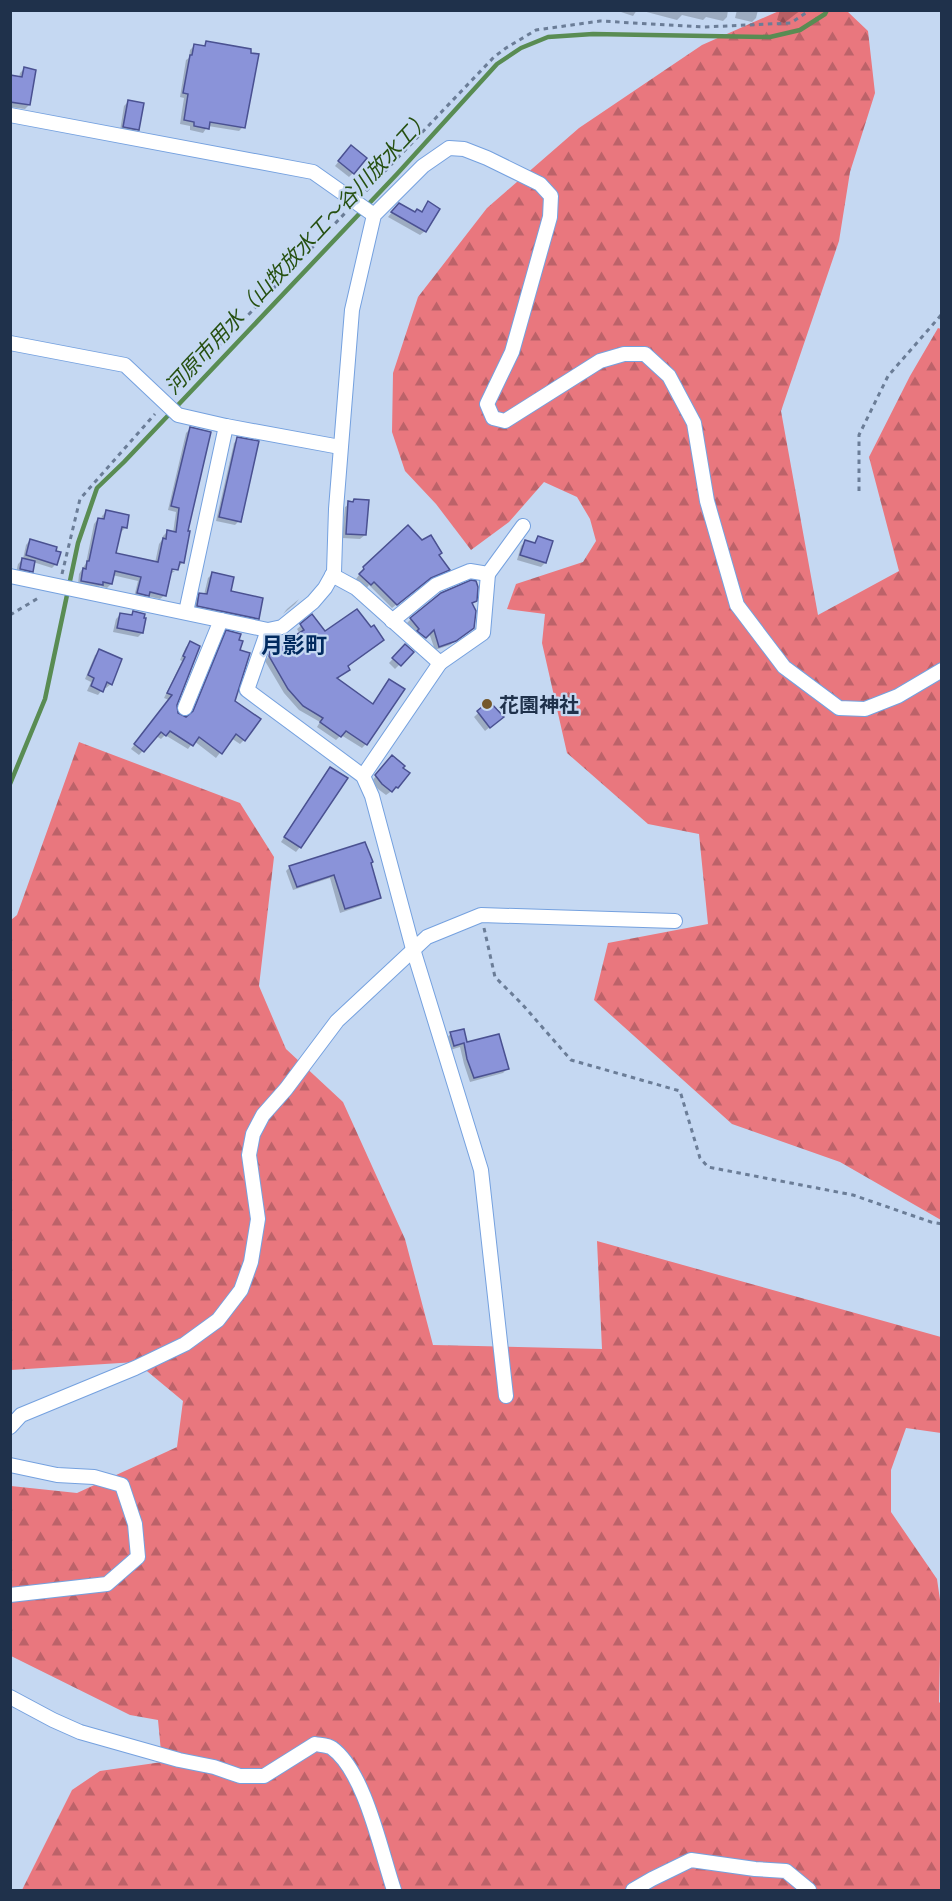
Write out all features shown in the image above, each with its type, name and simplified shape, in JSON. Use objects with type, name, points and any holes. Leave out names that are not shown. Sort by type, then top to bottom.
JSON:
[{"type":"street","points":[[10,115],[313,172],[365,207]]},
{"type":"street","points":[[10,576],[268,630],[282,627],[313,602],[325,588],[334,572],[340,447],[352,310],[365,207],[449,148],[464,149],[540,184],[551,196],[550,217],[512,352],[487,404],[493,418],[505,421],[600,361],[624,354],[645,354],[669,376],[694,423],[706,501],[737,605],[784,668],[839,708],[865,709],[898,696],[942,670]]},
{"type":"street","points":[[10,343],[125,365],[178,415],[340,447]]},
{"type":"street","points":[[186,612],[226,426]]},
{"type":"street","points":[[363,776],[440,663],[483,633],[488,573],[523,526]]},
{"type":"street","points":[[392,621],[436,585],[470,571],[488,573]]},
{"type":"street","points":[[332,575],[356,588],[440,663]]},
{"type":"street","points":[[185,708],[221,620]]},
{"type":"street","points":[[268,630],[247,690],[363,776],[372,796],[413,949],[481,1170],[506,1396]]},
{"type":"street","points":[[10,1427],[21,1415],[135,1368],[185,1344],[218,1320],[241,1290],[251,1262],[258,1219],[249,1155],[252,1134],[263,1115],[286,1089],[337,1021],[427,937],[481,915],[675,921]]},
{"type":"street","points":[[10,1465],[57,1475],[94,1477],[122,1485],[135,1524],[138,1557],[107,1584],[10,1595]]},
{"type":"street","points":[[10,1697],[80,1732],[240,1776],[264,1776],[315,1744],[331,1746],[347,1762],[363,1790],[394,1890]]},
{"type":"street","points":[[633,1890],[691,1860],[786,1871],[809,1890]]},
{"type":"path","points":[[10,615],[66,587],[80,499],[365,207],[494,57],[536,30],[600,21],[704,27],[791,23],[810,10]]},
{"type":"path","points":[[859,491],[859,435],[888,376],[942,314]]},
{"type":"path","points":[[481,915],[495,977],[571,1060],[680,1091],[700,1158],[708,1167],[853,1195],[942,1224]]},
{"type":"green space","points":[[779,11],[847,11],[868,31],[875,93],[850,172],[839,241],[781,411],[818,615],[899,571],[869,457],[910,376],[938,328],[941,329],[941,1220],[840,1162],[732,1124],[594,1000],[608,943],[708,924],[699,834],[648,824],[567,753],[542,643],[545,614],[507,609],[516,584],[583,562],[596,541],[590,519],[577,497],[544,482],[509,522],[471,550],[436,504],[405,471],[392,432],[393,373],[418,297],[487,208],[579,128],[702,45]]},
{"type":"green space","points":[[79,742],[240,803],[274,857],[259,986],[286,1049],[343,1102],[405,1239],[433,1345],[602,1349],[597,1241],[941,1337],[941,1433],[906,1428],[891,1470],[891,1512],[937,1579],[941,1607],[939,1702],[942,1705],[941,1890],[22,1890],[72,1790],[100,1771],[162,1762],[158,1720],[130,1715],[11,1656],[11,1486],[77,1493],[177,1447],[183,1401],[136,1362],[11,1370],[11,920],[17,915]]},
{"type":"building","points":[[206,41],[251,49],[251,53],[259,54],[245,128],[210,122],[209,129],[194,126],[194,122],[184,120],[188,94],[183,93],[190,55],[192,55],[194,44],[205,46]]},
{"type":"building","points":[[24,67],[36,70],[30,105],[10,102],[10,75],[22,77]]},
{"type":"building","points":[[128,100],[144,103],[139,130],[123,127]]},
{"type":"building","points":[[351,145],[367,158],[354,174],[338,161]]},
{"type":"building","points":[[428,201],[440,209],[426,232],[391,212],[399,203],[415,212],[417,209],[422,212]]},
{"type":"building","points":[[190,427],[211,432],[188,531],[190,531],[184,563],[180,562],[178,570],[172,569],[166,596],[150,592],[149,596],[137,593],[141,577],[115,571],[112,584],[103,582],[103,585],[81,581],[83,568],[86,569],[87,561],[89,561],[98,518],[104,519],[106,510],[129,515],[127,528],[122,527],[116,553],[158,562],[167,530],[176,532],[179,508],[171,506]]},
{"type":"building","points":[[237,437],[259,441],[241,522],[219,517]]},
{"type":"building","points":[[354,499],[369,500],[366,535],[346,534],[348,501],[353,502]]},
{"type":"building","points":[[408,525],[422,540],[431,535],[442,553],[439,555],[450,570],[431,578],[397,605],[374,582],[371,585],[359,574],[364,569],[363,567]]},
{"type":"building","points":[[538,536],[553,541],[546,563],[520,555],[525,540],[535,543]]},
{"type":"building","points":[[30,539],[57,547],[56,551],[61,552],[57,565],[26,555]]},
{"type":"building","points":[[22,558],[35,561],[33,572],[20,569]]},
{"type":"building","points":[[212,572],[234,577],[231,591],[263,598],[259,619],[197,606],[199,593],[207,594]]},
{"type":"building","points":[[471,580],[476,581],[478,587],[477,601],[472,603],[476,611],[474,628],[456,641],[439,647],[434,630],[426,638],[417,631],[419,629],[410,618],[441,593]]},
{"type":"building","points":[[357,609],[371,627],[374,625],[384,640],[348,666],[350,670],[337,678],[373,704],[389,679],[405,689],[367,745],[346,731],[341,737],[320,722],[323,718],[303,706],[288,689],[269,656],[270,651],[304,630],[300,624],[312,614],[325,631]]},
{"type":"building","points":[[133,611],[145,614],[143,633],[117,628],[120,613],[132,615]]},
{"type":"building","points":[[226,630],[241,634],[239,640],[243,641],[240,650],[250,653],[235,701],[261,719],[245,741],[236,734],[222,754],[199,737],[193,746],[170,731],[166,736],[161,732],[144,752],[134,744],[172,695],[167,693],[185,657],[183,656],[190,641],[200,646],[177,705],[178,713],[186,717],[193,711]]},
{"type":"building","points":[[405,644],[414,652],[401,666],[392,658]]},
{"type":"building","points":[[99,649],[122,659],[112,685],[107,682],[103,692],[91,686],[94,678],[88,675]]},
{"type":"building","points":[[489,701],[504,717],[490,728],[477,711]]},
{"type":"building","points":[[392,755],[410,773],[392,792],[375,775]]},
{"type":"building","points":[[330,767],[348,778],[301,848],[284,837]]},
{"type":"building","points":[[365,842],[373,862],[371,863],[381,898],[345,909],[334,875],[297,887],[289,866]]},
{"type":"building","points":[[464,1029],[467,1042],[499,1034],[509,1069],[474,1078],[464,1043],[454,1046],[450,1032]]},
{"type":"waterway","name":"河原市用水（山牧放水工～谷川放水工）","points":[[10,784],[45,699],[78,543],[97,488],[397,174],[497,64],[521,48],[548,37],[593,34],[770,37],[800,30],[825,14],[827,10]]},
{"type":"place","name":"花園神社","points":[[487,704]]},
{"type":"district","name":"月影町","points":[[294,644]]}]
